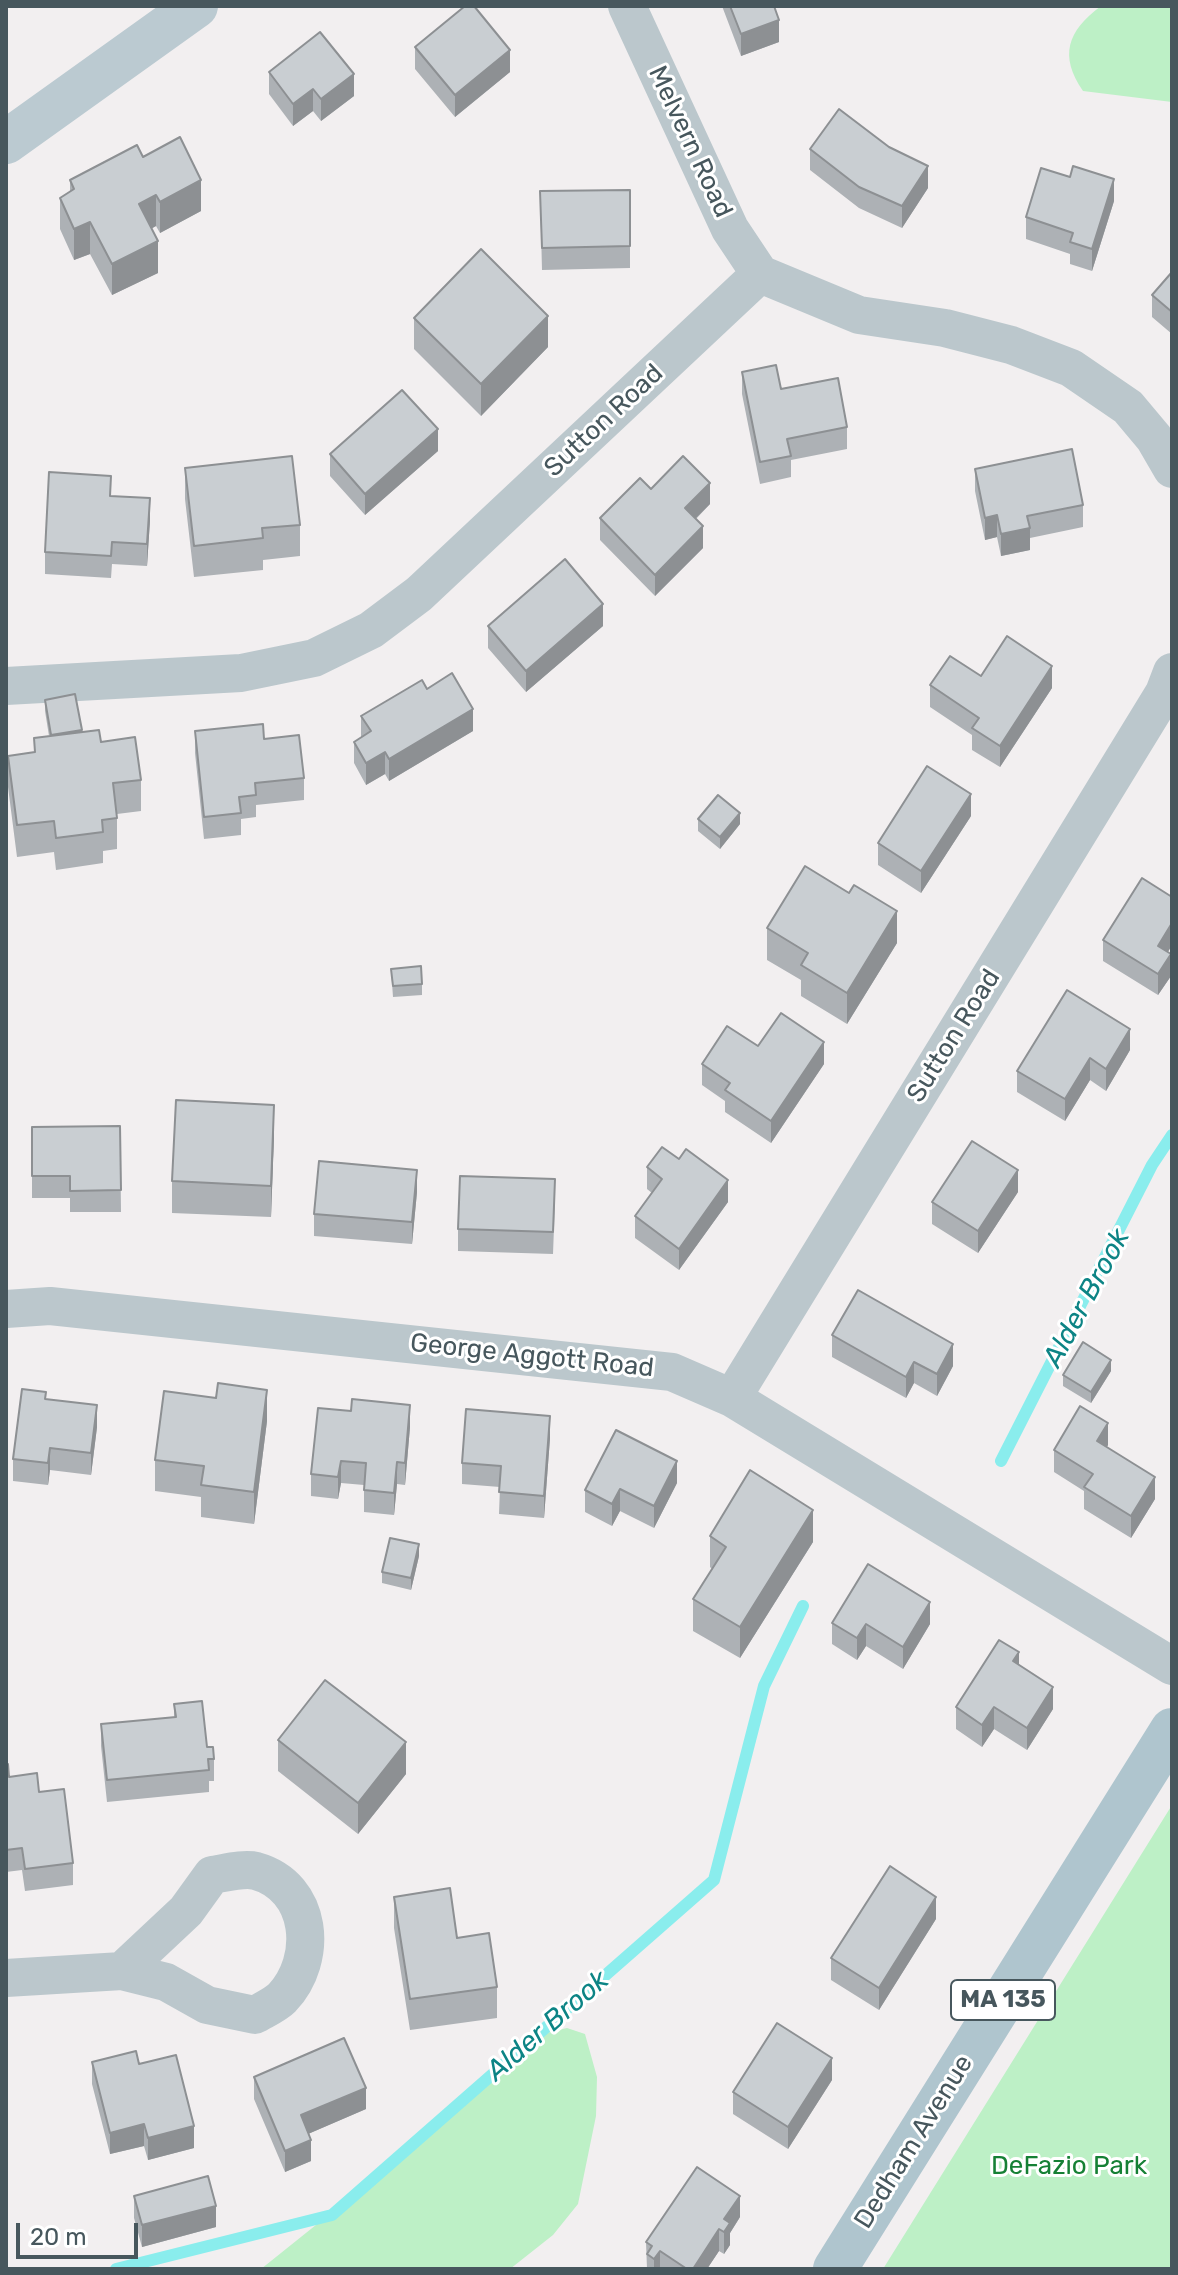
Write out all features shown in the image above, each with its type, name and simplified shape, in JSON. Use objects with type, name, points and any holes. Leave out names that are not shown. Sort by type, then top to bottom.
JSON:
[{"type":"main road","name":"Dedham Avenue","points":[[835,2269],[1172,1730]]},
{"type":"street","points":[[6,142],[196,6]]},
{"type":"street","name":"Melvern Road","points":[[627,6],[730,229],[760,274]]},
{"type":"street","points":[[760,274],[859,315],[945,328],[1011,345],[1071,368],[1128,407],[1154,438],[1172,469]]},
{"type":"street","name":"Sutton Road","points":[[6,686],[241,673],[314,658],[371,630],[419,594],[760,274]]},
{"type":"street","name":"Sutton Road","points":[[732,1398],[1156,706],[1172,672]]},
{"type":"street","name":"George Aggott Road","points":[[6,1309],[65,1308],[643,1366],[672,1372],[732,1398],[1172,1666]]},
{"type":"street","points":[[6,1978],[122,1971],[166,1982],[207,2005],[255,2015],[282,1998],[307,1957],[305,1922],[285,1885],[254,1870],[212,1875],[186,1911],[122,1971]]},
{"type":"green space","points":[[1101,6],[1172,6],[1172,102],[1083,91],[1071,66],[1070,45],[1080,25]]},
{"type":"green space","name":"DeFazio Park","points":[[1172,1805],[1172,2269],[883,2269]]},
{"type":"green space","points":[[567,2028],[585,2034],[597,2077],[596,2116],[578,2204],[553,2235],[510,2269],[261,2269],[417,2144],[546,2033]]},
{"type":"building","points":[[465,6],[474,6],[510,50],[455,95],[415,47]]},
{"type":"building","points":[[730,6],[774,6],[779,20],[741,34]]},
{"type":"building","points":[[320,32],[354,74],[321,99],[313,89],[293,104],[269,72]]},
{"type":"building","points":[[839,109],[889,147],[928,166],[902,206],[859,187],[810,149]]},
{"type":"building","points":[[180,137],[201,180],[160,202],[156,195],[139,204],[158,241],[112,264],[90,222],[74,229],[60,198],[74,189],[70,180],[137,145],[143,157]]},
{"type":"building","points":[[1073,166],[1114,179],[1092,249],[1070,242],[1073,233],[1026,217],[1041,168],[1070,177]]},
{"type":"building","points":[[630,190],[630,246],[542,248],[540,191]]},
{"type":"building","points":[[481,249],[548,316],[481,384],[414,318]]},
{"type":"building","points":[[1172,272],[1172,312],[1152,295]]},
{"type":"building","points":[[776,365],[781,389],[838,378],[847,427],[787,439],[791,456],[760,462],[742,372]]},
{"type":"building","points":[[402,390],[438,429],[365,494],[330,454]]},
{"type":"building","points":[[1072,449],[1083,505],[1027,516],[1030,528],[1001,534],[997,515],[985,518],[975,469]]},
{"type":"building","points":[[292,456],[300,525],[262,528],[263,538],[194,546],[185,468]]},
{"type":"building","points":[[683,456],[710,483],[685,508],[703,526],[655,575],[600,518],[640,478],[651,489]]},
{"type":"building","points":[[49,472],[111,476],[110,496],[150,498],[147,544],[112,542],[111,556],[45,552]]},
{"type":"building","points":[[565,559],[603,604],[526,671],[488,626]]},
{"type":"building","points":[[1007,636],[1052,666],[1000,746],[972,728],[979,718],[930,685],[950,656],[981,676]]},
{"type":"building","points":[[452,673],[473,709],[389,759],[385,752],[366,763],[354,742],[371,731],[361,716],[422,680],[427,689]]},
{"type":"building","points":[[75,694],[82,730],[51,735],[45,700]]},
{"type":"building","points":[[263,724],[264,739],[299,735],[304,778],[255,783],[256,795],[239,797],[241,813],[204,817],[195,731]]},
{"type":"building","points":[[99,730],[101,742],[135,737],[141,780],[113,783],[117,818],[102,820],[103,832],[56,838],[54,821],[17,825],[8,756],[35,752],[34,738]]},
{"type":"building","points":[[927,766],[971,794],[921,871],[878,843]]},
{"type":"building","points":[[718,795],[740,813],[720,837],[698,819]]},
{"type":"building","points":[[805,866],[849,893],[854,885],[897,911],[847,993],[801,965],[808,953],[767,928]]},
{"type":"building","points":[[1142,878],[1172,897],[1172,923],[1158,946],[1171,954],[1158,974],[1103,940]]},
{"type":"building","points":[[421,966],[422,984],[393,986],[391,969]]},
{"type":"building","points":[[1067,990],[1130,1029],[1106,1069],[1090,1058],[1065,1099],[1017,1071]]},
{"type":"building","points":[[781,1013],[824,1042],[771,1121],[725,1090],[730,1083],[702,1064],[727,1026],[758,1046]]},
{"type":"building","points":[[176,1100],[274,1105],[271,1186],[172,1181]]},
{"type":"building","points":[[120,1126],[121,1190],[70,1191],[70,1176],[32,1176],[32,1127]]},
{"type":"building","points":[[972,1141],[1018,1170],[978,1231],[932,1202]]},
{"type":"building","points":[[662,1147],[679,1159],[686,1149],[728,1180],[679,1249],[635,1216],[662,1179],[647,1167]]},
{"type":"building","points":[[319,1161],[417,1170],[412,1222],[314,1214]]},
{"type":"building","points":[[460,1176],[555,1179],[553,1232],[458,1229]]},
{"type":"building","points":[[858,1290],[953,1344],[937,1374],[914,1362],[906,1377],[832,1335]]},
{"type":"building","points":[[1083,1342],[1111,1360],[1091,1392],[1063,1375]]},
{"type":"building","points":[[218,1383],[267,1390],[254,1492],[201,1485],[204,1466],[155,1460],[164,1391],[216,1398]]},
{"type":"building","points":[[22,1389],[46,1392],[45,1399],[97,1405],[91,1453],[50,1448],[48,1463],[13,1459]]},
{"type":"building","points":[[352,1399],[410,1405],[405,1463],[397,1462],[394,1493],[364,1490],[366,1463],[341,1461],[338,1477],[311,1474],[318,1408],[351,1411]]},
{"type":"building","points":[[1080,1406],[1108,1423],[1097,1441],[1155,1477],[1131,1516],[1084,1487],[1093,1474],[1054,1450]]},
{"type":"building","points":[[466,1409],[550,1416],[544,1496],[499,1492],[501,1466],[462,1463]]},
{"type":"building","points":[[616,1430],[677,1461],[654,1506],[620,1489],[612,1504],[585,1490]]},
{"type":"building","points":[[750,1470],[813,1510],[740,1627],[693,1599],[726,1547],[710,1536]]},
{"type":"building","points":[[390,1538],[419,1544],[411,1578],[382,1572]]},
{"type":"building","points":[[868,1564],[930,1602],[903,1647],[866,1624],[857,1638],[832,1623]]},
{"type":"building","points":[[999,1640],[1019,1652],[1013,1661],[1053,1687],[1027,1728],[994,1707],[982,1725],[956,1707]]},
{"type":"building","points":[[325,1680],[406,1742],[358,1803],[278,1740]]},
{"type":"building","points":[[202,1701],[207,1747],[213,1747],[214,1759],[208,1759],[209,1770],[107,1780],[101,1724],[176,1717],[174,1704]]},
{"type":"building","points":[[8,1764],[9,1777],[37,1773],[39,1792],[64,1789],[73,1863],[25,1869],[22,1848],[6,1850]]},
{"type":"building","points":[[890,1866],[936,1897],[879,1988],[831,1958]]},
{"type":"building","points":[[450,1888],[457,1938],[489,1933],[497,1987],[410,1999],[394,1897]]},
{"type":"building","points":[[777,2023],[832,2058],[788,2127],[733,2092]]},
{"type":"building","points":[[344,2038],[366,2088],[301,2115],[311,2140],[285,2151],[254,2077]]},
{"type":"building","points":[[136,2051],[139,2064],[176,2055],[194,2126],[148,2138],[144,2124],[110,2133],[92,2062]]},
{"type":"building","points":[[697,2167],[740,2196],[724,2219],[730,2223],[724,2232],[719,2229],[693,2269],[687,2269],[660,2251],[654,2259],[647,2254],[652,2246],[646,2242]]},
{"type":"building","points":[[208,2176],[216,2206],[142,2225],[134,2196]]},
{"type":"waterway","name":"Alder Brook","points":[[1001,1461],[1152,1165],[1172,1135]]},
{"type":"waterway","name":"Alder Brook","points":[[116,2269],[332,2215],[714,1880],[764,1686],[803,1606]]}]
